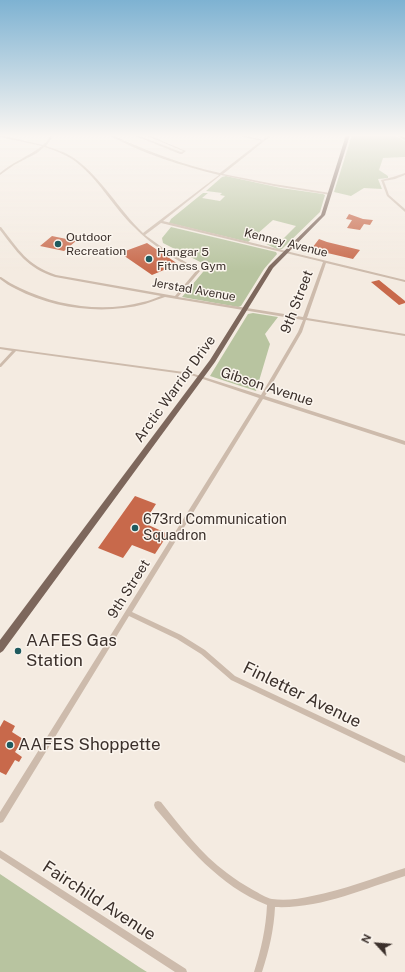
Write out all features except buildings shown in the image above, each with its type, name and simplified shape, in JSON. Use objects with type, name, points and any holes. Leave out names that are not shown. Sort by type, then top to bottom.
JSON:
[{"type":"main road","name":"Arctic Warrior Drive","points":[[0,648],[200,378],[246,309],[271,267],[284,252],[322,215],[334,180]]},
{"type":"street","points":[[95,180],[126,218],[143,235],[198,271],[176,297]]},
{"type":"street","points":[[143,235],[162,222],[214,180]]},
{"type":"street","points":[[251,180],[282,187],[330,194]]},
{"type":"street","points":[[382,180],[388,195],[405,211]]},
{"type":"street","name":"Kenney Avenue","points":[[162,222],[405,281]]},
{"type":"street","name":"Jerstad Avenue","points":[[0,228],[30,265],[40,272],[66,279],[405,335]]},
{"type":"street","name":"9th Street","points":[[0,819],[262,398],[306,319],[325,262]]},
{"type":"street","points":[[0,278],[14,288],[45,301],[85,308],[130,306],[164,296]]},
{"type":"street","name":"Gibson Avenue","points":[[0,348],[180,372],[405,443]]},
{"type":"street","points":[[0,366],[15,350]]},
{"type":"street","name":"Finletter Avenue","points":[[128,613],[179,637],[203,652],[233,678],[405,760]]},
{"type":"street","points":[[158,805],[196,850],[218,872],[238,886],[271,903],[309,901],[405,872]]},
{"type":"street","name":"Fairchild Avenue","points":[[0,854],[182,972]]},
{"type":"street","points":[[258,972],[266,949],[271,919],[271,903]]},
{"type":"green space","points":[[218,180],[246,180],[325,195],[320,212],[282,249],[279,250],[266,244],[277,245],[296,226],[273,220],[248,242],[169,223],[171,219],[203,193],[208,193],[202,198],[220,201],[225,196],[220,195],[222,193],[206,191]]},
{"type":"green space","points":[[338,180],[379,180],[382,189],[364,188],[351,196],[334,192]]},
{"type":"green space","points":[[171,227],[276,252],[277,254],[264,269],[241,306],[238,307],[182,297],[208,266],[163,243],[162,238]]},
{"type":"green space","points":[[253,313],[278,317],[265,334],[270,344],[256,391],[210,376],[248,314]]},
{"type":"green space","points":[[0,874],[139,967],[147,972],[0,972]]},
{"type":"place","name":"Outdoor Recreation","points":[[58,244]]},
{"type":"place","name":"Hangar 5 Fitness Gym","points":[[149,259]]},
{"type":"place","name":"673rd Communication Squadron","points":[[135,528]]},
{"type":"place","name":"AAFES Gas Station","points":[[18,651]]},
{"type":"place","name":"AAFES Shoppette","points":[[10,745]]}]
